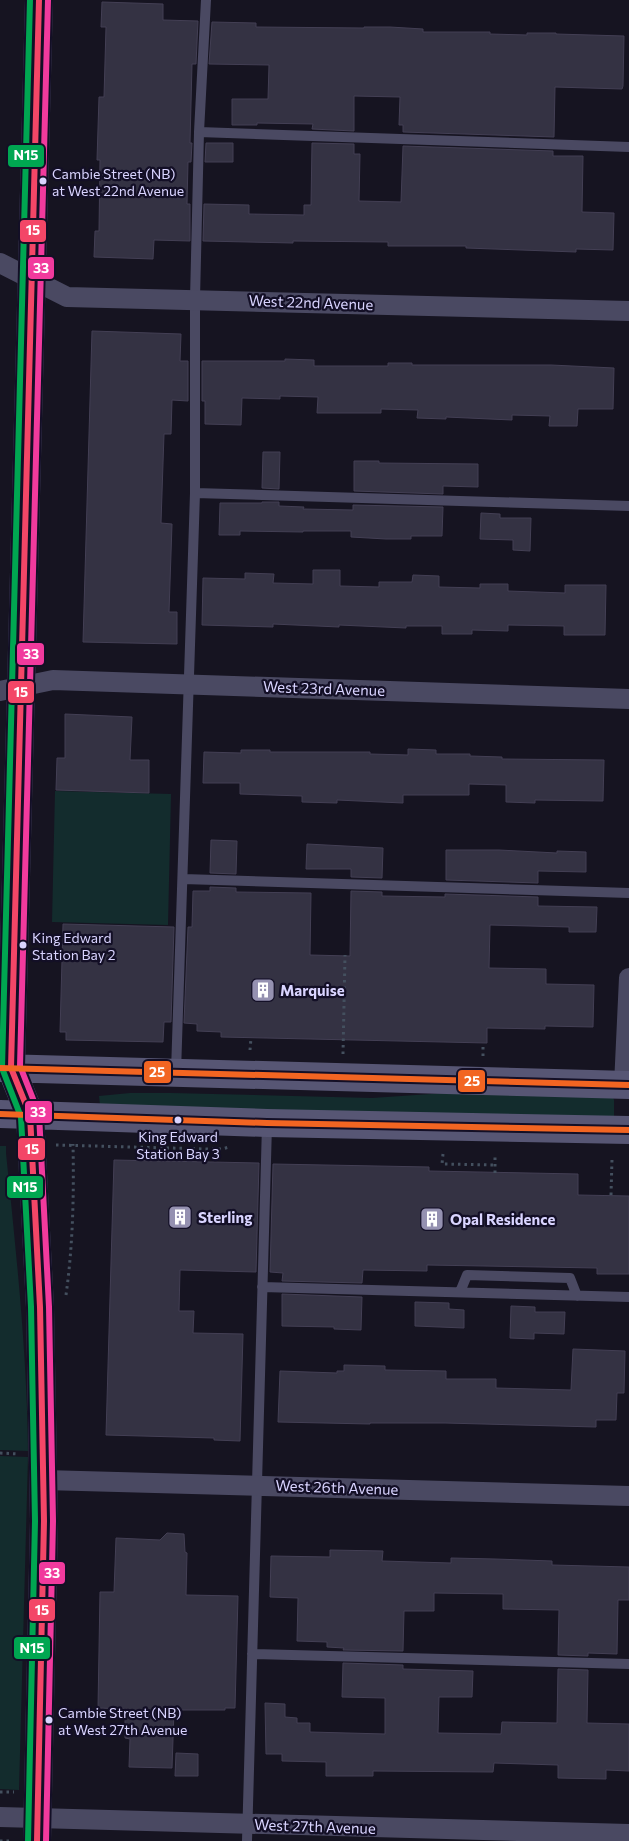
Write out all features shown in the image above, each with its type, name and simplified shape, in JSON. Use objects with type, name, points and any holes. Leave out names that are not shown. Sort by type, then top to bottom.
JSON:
[{"type":"main road","points":[[38,1830],[44,1480],[40,1307],[30,1115],[4,1073],[10,689],[32,278],[39,0]]},
{"type":"main road","points":[[4,1073],[176,1072],[627,1085]]},
{"type":"main road","points":[[0,1114],[267,1123],[629,1130]]},
{"type":"street","name":"West 22nd Avenue","points":[[0,263],[67,296],[629,311]]},
{"type":"street","name":"West 23rd Avenue","points":[[10,689],[53,680],[629,699]]},
{"type":"street","points":[[627,1085],[629,978]]},
{"type":"street","name":"West 26th Avenue","points":[[44,1480],[629,1496]]},
{"type":"street","name":"West 27th Avenue","points":[[0,1818],[38,1830],[629,1834]]},
{"type":"lane","points":[[176,1072],[195,493],[195,299],[206,0]]},
{"type":"lane","points":[[200,132],[629,147]]},
{"type":"lane","points":[[195,493],[629,506]]},
{"type":"lane","points":[[183,879],[629,892]]},
{"type":"lane","points":[[247,1832],[267,1123]]},
{"type":"lane","points":[[460,1292],[467,1275],[570,1278],[577,1296]]},
{"type":"lane","points":[[262,1287],[629,1297]]},
{"type":"lane","points":[[252,1654],[629,1664]]},
{"type":"path","points":[[342,1056],[345,955]]},
{"type":"path","points":[[250,1038],[250,1053]]},
{"type":"path","points":[[483,1043],[483,1059]]},
{"type":"path","points":[[60,1145],[206,1150],[222,1150],[230,1146]]},
{"type":"path","points":[[442,1154],[442,1164],[494,1165]]},
{"type":"path","points":[[494,1173],[495,1155]]},
{"type":"path","points":[[611,1195],[612,1159]]},
{"type":"path","points":[[0,1453],[20,1454]]},
{"type":"path","points":[[0,1792],[18,1792]]},
{"type":"path","points":[[0,1840],[18,1840]]},
{"type":"green space","points":[[55,791],[171,794],[168,925],[52,922]]},
{"type":"green space","points":[[475,1091],[612,1095],[614,1100],[614,1119],[497,1120],[100,1105],[99,1096],[130,1093],[171,1093],[372,1098]]},
{"type":"green space","points":[[0,1146],[6,1146],[17,1264],[26,1376],[28,1451],[0,1450]]},
{"type":"green space","points":[[0,1456],[28,1457],[19,1790],[0,1789]]},
{"type":"building","points":[[102,2],[163,4],[163,20],[198,21],[196,64],[192,64],[191,162],[188,162],[187,204],[190,204],[190,241],[154,240],[153,259],[94,257],[95,231],[99,231],[100,160],[97,160],[99,97],[104,97],[106,27],[101,27]]},
{"type":"building","points":[[212,22],[256,23],[256,27],[390,27],[423,29],[423,32],[490,32],[490,34],[527,35],[527,33],[556,33],[624,36],[623,86],[622,89],[555,87],[554,137],[403,132],[403,125],[399,125],[400,97],[354,96],[354,131],[312,129],[313,124],[257,123],[257,125],[232,125],[232,99],[268,99],[269,65],[209,64]]},
{"type":"building","points":[[206,143],[233,143],[233,162],[205,162]]},
{"type":"building","points":[[312,143],[354,144],[354,154],[360,154],[359,201],[401,202],[403,146],[553,151],[553,156],[583,156],[582,212],[614,213],[613,250],[576,249],[576,252],[466,248],[466,246],[388,246],[388,242],[293,241],[293,243],[203,241],[204,204],[249,205],[249,214],[304,215],[304,205],[311,205]]},
{"type":"building","points":[[92,331],[181,334],[180,361],[188,361],[188,401],[172,400],[171,434],[164,434],[161,523],[172,524],[169,612],[177,612],[177,644],[83,642]]},
{"type":"building","points":[[285,359],[314,360],[314,366],[388,366],[388,363],[412,363],[412,365],[551,365],[614,368],[613,409],[578,409],[577,426],[549,426],[550,416],[512,415],[512,420],[446,417],[446,419],[417,418],[418,410],[381,409],[381,413],[317,413],[318,397],[280,396],[280,399],[242,398],[241,425],[205,424],[205,401],[202,401],[202,361],[285,361]]},
{"type":"building","points":[[263,452],[280,452],[279,489],[262,488]]},
{"type":"building","points":[[354,461],[478,464],[478,487],[443,486],[443,494],[354,491]]},
{"type":"building","points":[[279,502],[279,506],[304,507],[303,509],[353,510],[353,505],[443,507],[442,536],[411,536],[411,539],[386,539],[351,537],[351,531],[240,531],[240,535],[219,535],[220,503]]},
{"type":"building","points":[[481,513],[500,514],[500,518],[531,518],[530,551],[513,550],[513,540],[480,539]]},
{"type":"building","points":[[313,570],[340,570],[340,586],[379,587],[379,582],[412,582],[413,575],[439,576],[439,587],[480,588],[480,584],[508,584],[508,591],[565,593],[565,585],[606,585],[605,635],[564,635],[564,626],[508,625],[508,631],[472,630],[472,634],[442,634],[442,626],[406,626],[406,628],[273,624],[273,627],[202,625],[203,578],[245,579],[245,573],[274,574],[273,583],[313,584]]},
{"type":"building","points":[[65,714],[132,717],[130,760],[149,760],[149,793],[56,790],[57,758],[65,758]]},
{"type":"building","points":[[408,749],[436,750],[436,754],[470,754],[470,756],[502,757],[502,759],[604,760],[603,801],[535,800],[535,803],[506,802],[506,785],[469,784],[469,795],[403,795],[403,803],[337,800],[337,803],[302,802],[302,796],[240,794],[240,783],[203,783],[204,752],[241,753],[241,750],[270,750],[270,752],[370,752],[370,754],[408,755]]},
{"type":"building","points":[[211,840],[237,841],[236,874],[210,873]]},
{"type":"building","points":[[307,844],[383,848],[382,878],[351,877],[351,869],[306,869]]},
{"type":"building","points":[[446,850],[586,852],[586,872],[538,871],[538,883],[446,880]]},
{"type":"building","points":[[210,887],[236,888],[236,892],[311,893],[310,955],[350,956],[351,891],[382,892],[382,896],[445,897],[445,894],[538,897],[538,906],[597,907],[596,932],[569,932],[569,927],[490,925],[489,968],[546,969],[546,984],[594,985],[593,1027],[545,1026],[545,1029],[487,1028],[487,1043],[221,1037],[221,1032],[197,1031],[197,1024],[184,1023],[188,927],[192,927],[193,891],[210,891]]},
{"type":"building","points":[[63,924],[174,927],[171,1022],[164,1022],[163,1042],[66,1040],[66,1032],[60,1032]]},
{"type":"building","points":[[114,1160],[259,1163],[256,1272],[180,1270],[179,1311],[194,1311],[193,1333],[243,1334],[240,1441],[214,1440],[214,1438],[106,1435]]},
{"type":"building","name":"Opal Residence","points":[[273,1164],[429,1167],[429,1171],[578,1174],[578,1195],[629,1196],[629,1274],[597,1274],[597,1268],[427,1265],[427,1271],[363,1270],[362,1283],[282,1281],[283,1273],[270,1272]]},
{"type":"building","points":[[282,1294],[362,1297],[361,1330],[334,1329],[334,1327],[282,1326]]},
{"type":"building","points":[[415,1302],[449,1303],[449,1309],[464,1310],[464,1328],[415,1326]]},
{"type":"building","points":[[511,1306],[535,1307],[535,1312],[565,1312],[564,1334],[534,1333],[534,1339],[510,1338]]},
{"type":"building","points":[[573,1349],[625,1351],[624,1393],[617,1393],[616,1420],[596,1420],[596,1427],[445,1423],[278,1422],[280,1371],[337,1373],[337,1371],[344,1371],[344,1365],[385,1366],[385,1370],[446,1371],[446,1379],[496,1379],[496,1388],[571,1390]]},
{"type":"building","points":[[167,1533],[184,1534],[185,1552],[187,1553],[186,1595],[238,1596],[235,1708],[225,1708],[225,1710],[174,1710],[172,1768],[129,1767],[130,1739],[125,1738],[125,1709],[98,1708],[100,1592],[114,1592],[116,1538],[160,1540]]},
{"type":"building","points":[[330,1550],[383,1551],[382,1561],[451,1563],[451,1558],[495,1559],[552,1561],[552,1565],[629,1567],[629,1600],[618,1600],[617,1654],[588,1653],[588,1656],[558,1655],[559,1610],[503,1609],[503,1594],[434,1593],[434,1611],[404,1611],[403,1651],[343,1650],[344,1648],[327,1647],[327,1642],[297,1641],[298,1598],[270,1597],[271,1556],[330,1557]]},
{"type":"building","points":[[343,1663],[403,1665],[403,1669],[473,1671],[472,1697],[439,1697],[438,1733],[501,1734],[502,1722],[557,1723],[558,1669],[588,1670],[587,1723],[629,1724],[629,1771],[606,1770],[606,1779],[558,1778],[558,1765],[494,1763],[493,1772],[373,1771],[373,1776],[326,1776],[326,1762],[282,1761],[282,1754],[266,1754],[265,1703],[285,1704],[285,1717],[297,1718],[297,1723],[310,1723],[310,1732],[385,1734],[385,1698],[342,1697]]},
{"type":"building","points":[[176,1753],[198,1754],[198,1776],[175,1776]]},
{"type":"transit line","name":"N15","points":[[28,1841],[35,1521],[31,1307],[21,1117],[2,1068],[30,0]]},
{"type":"transit line","name":"15","points":[[37,1841],[44,1521],[40,1307],[30,1115],[11,1068],[39,0]]},
{"type":"transit line","name":"33","points":[[46,1841],[53,1521],[49,1307],[39,1114],[20,1066],[48,0]]},
{"type":"transit line","name":"25","points":[[0,1068],[629,1085]]},
{"type":"transit line","name":"25","points":[[0,1114],[267,1123],[629,1130]]},
{"type":"place","name":"Cambie Street (NB) at West 22nd Avenue","points":[[43,181]]},
{"type":"place","name":"King Edward Station Bay 2","points":[[23,945]]},
{"type":"place","name":"Marquise","points":[[263,990]]},
{"type":"place","name":"King Edward Station Bay 3","points":[[178,1120]]},
{"type":"place","name":"Sterling","points":[[180,1217]]},
{"type":"place","name":"Opal Residence","points":[[432,1219]]},
{"type":"place","name":"Cambie Street (NB) at West 27th Avenue","points":[[49,1720]]}]
